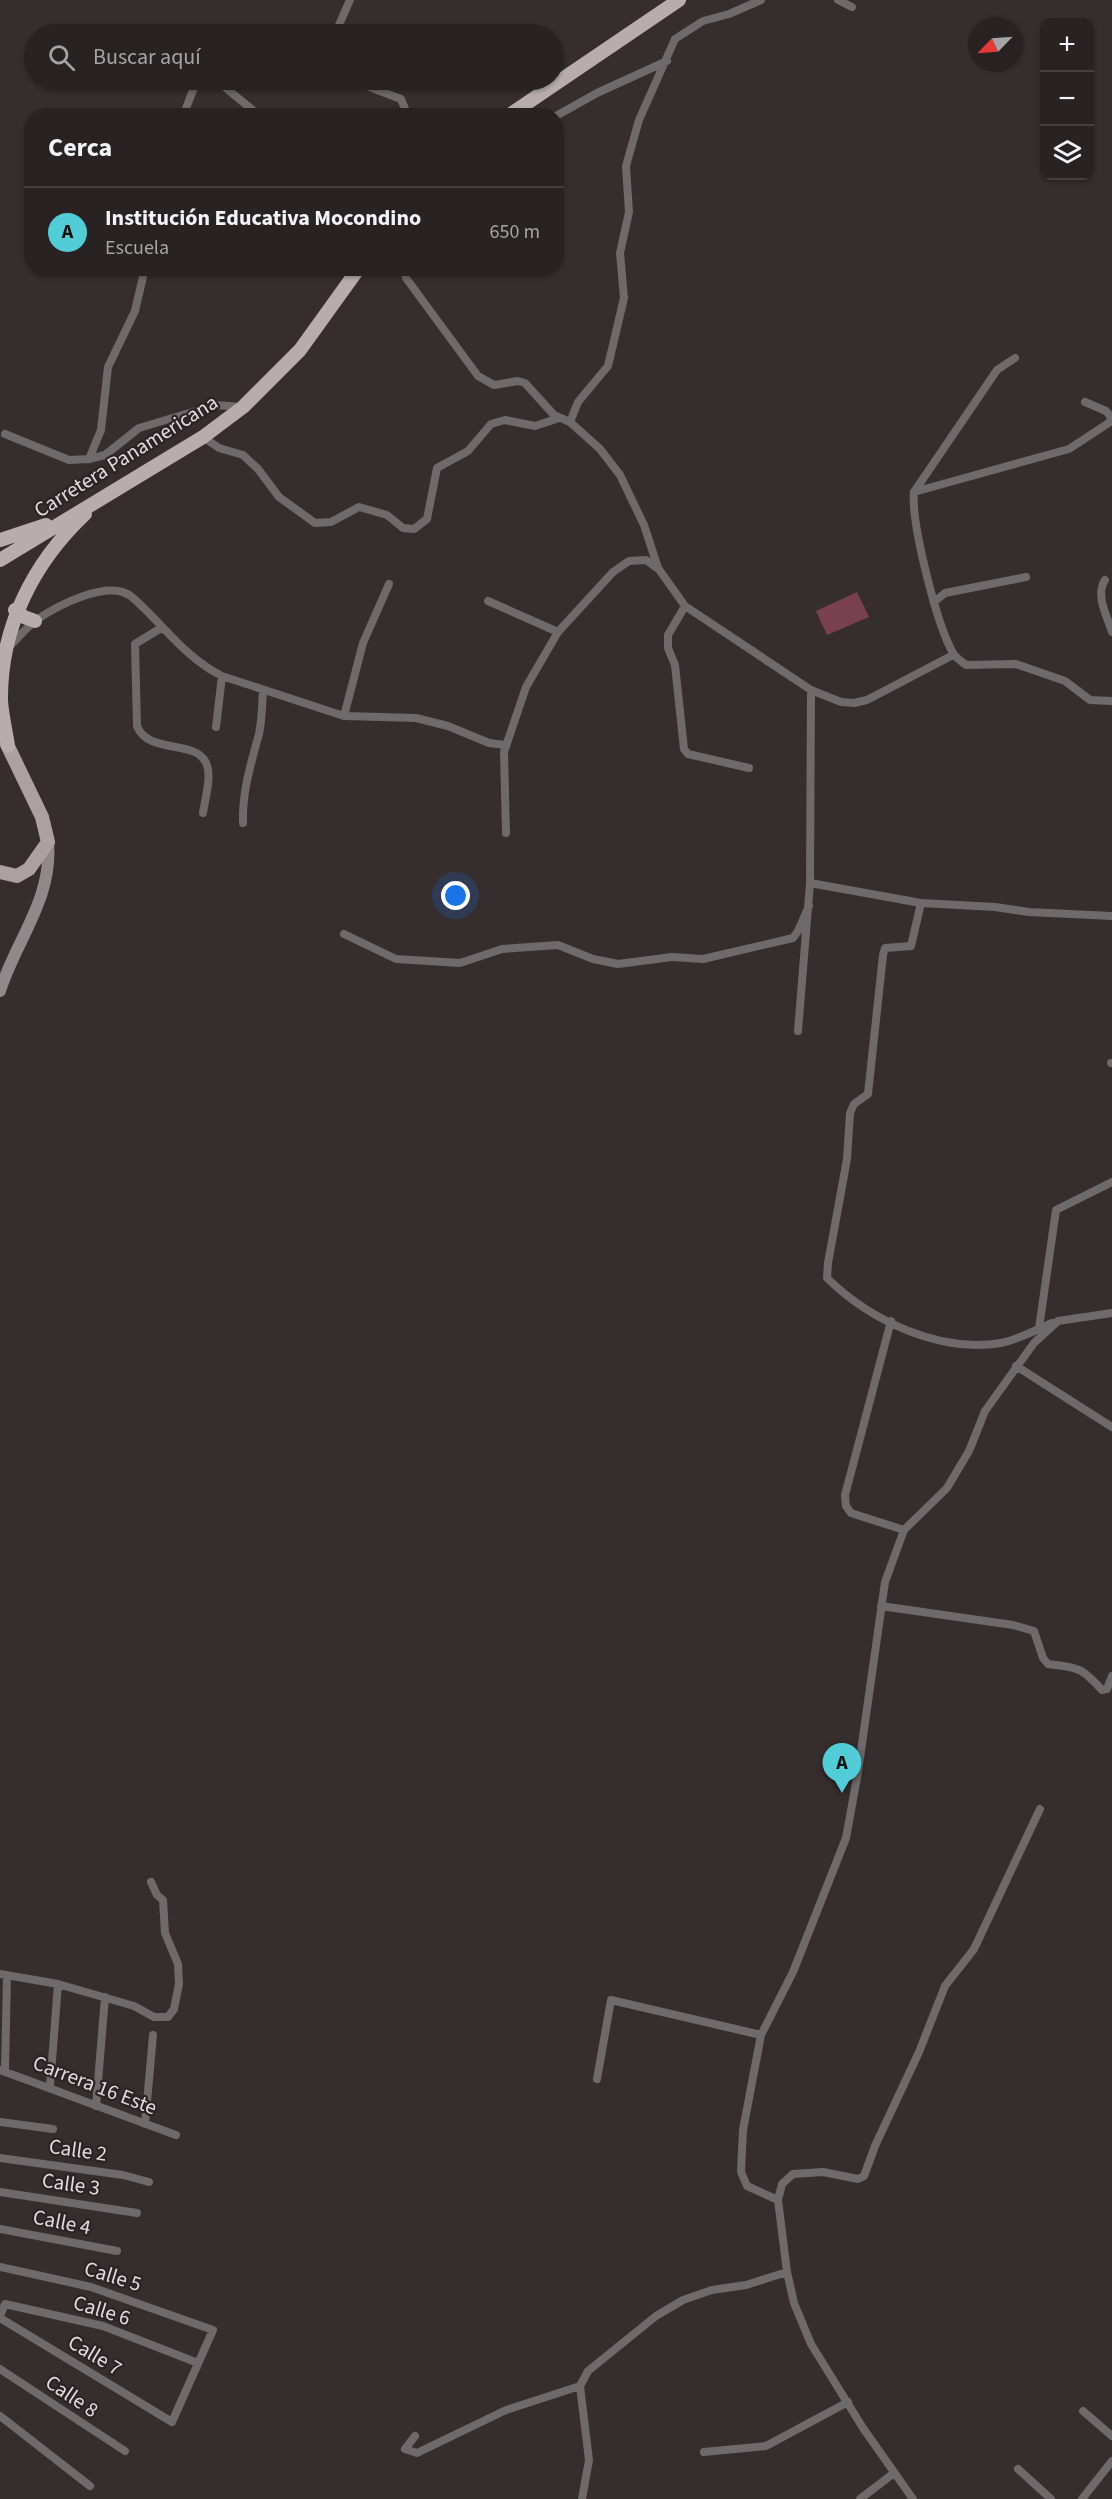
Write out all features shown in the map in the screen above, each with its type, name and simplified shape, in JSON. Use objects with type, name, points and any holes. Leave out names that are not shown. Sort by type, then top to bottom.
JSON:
[{"type":"highway","points":[[564,78],[679,0]]},
{"type":"highway","points":[[520,108],[546,90]]},
{"type":"highway","name":"Carretera Panamericana","points":[[0,560],[203,437],[243,407],[300,350],[353,276]]},
{"type":"highway","points":[[8,746],[1,699],[3,652],[15,610],[30,579],[49,551],[102,498]]},
{"type":"highway","points":[[0,540],[65,519]]},
{"type":"highway","points":[[15,610],[35,621]]},
{"type":"main road","points":[[0,731],[42,817],[50,861],[46,887],[0,991]]},
{"type":"main road","points":[[0,872],[17,876],[29,869],[48,842]]},
{"type":"street","points":[[339,24],[350,0]]},
{"type":"street","points":[[570,422],[578,402],[608,366],[624,298],[620,253],[629,212],[626,166],[639,120],[675,39],[703,21],[729,15],[761,0]]},
{"type":"street","points":[[838,0],[852,7]]},
{"type":"street","points":[[564,112],[597,93],[667,61]]},
{"type":"street","points":[[186,108],[193,90]]},
{"type":"street","points":[[228,90],[250,108]]},
{"type":"street","points":[[377,90],[401,99],[405,108]]},
{"type":"street","points":[[89,459],[100,430],[108,367],[135,311],[143,276]]},
{"type":"street","points":[[406,276],[478,376],[494,385],[518,381],[525,383],[559,418],[570,422],[600,449],[620,475],[644,525],[658,568],[685,606],[811,690],[841,702],[854,703],[867,700],[953,655]]},
{"type":"street","points":[[1015,358],[997,370],[914,492],[913,510],[934,603],[953,655],[966,666],[1016,664],[1065,681],[1090,700],[1112,701]]},
{"type":"street","points":[[914,492],[1069,449],[1110,422],[1111,417],[1106,411],[1085,402]]},
{"type":"street","points":[[5,434],[69,460],[89,459],[105,455],[139,428],[216,405],[243,407]]},
{"type":"street","points":[[203,437],[219,448],[243,455],[258,469],[279,497],[315,523],[331,522],[359,507],[387,515],[403,528],[414,529],[427,519],[437,468],[468,451],[491,424],[506,420],[536,426],[559,418]]},
{"type":"street","points":[[506,833],[505,745],[526,687],[558,632],[613,572],[629,561],[646,560],[658,568]]},
{"type":"street","points":[[934,603],[945,593],[1026,577]]},
{"type":"street","points":[[1105,580],[1100,587],[1112,632]]},
{"type":"street","points":[[344,716],[363,643],[389,584]]},
{"type":"street","points":[[3,652],[35,621],[95,592],[114,589],[131,596],[204,668],[222,676],[344,716],[416,718],[448,726],[489,743],[505,745]]},
{"type":"street","points":[[488,601],[558,632]]},
{"type":"street","points":[[685,606],[668,635],[668,648],[675,665],[678,684],[684,749],[688,754],[749,768]]},
{"type":"street","points":[[161,628],[135,644],[137,726],[141,735],[149,740],[196,754],[205,761],[208,772],[203,813]]},
{"type":"street","points":[[216,727],[222,676]]},
{"type":"street","points":[[798,1031],[810,883],[811,690]]},
{"type":"street","points":[[243,823],[244,797],[252,750],[258,734],[263,691]]},
{"type":"street","points":[[810,883],[921,903],[1112,916]]},
{"type":"street","points":[[921,903],[911,946],[885,948],[868,1094],[854,1104],[850,1113],[847,1159],[827,1278],[855,1301],[921,1338],[950,1344],[1003,1343],[1058,1321],[1112,1313]]},
{"type":"street","points":[[344,934],[396,959],[460,963],[502,949],[558,945],[593,959],[618,964],[672,957],[703,959],[793,938],[808,906]]},
{"type":"street","points":[[1039,1328],[1056,1210],[1112,1182]]},
{"type":"street","points":[[891,1321],[845,1495],[846,1506],[851,1513],[904,1530]]},
{"type":"street","points":[[778,2200],[747,2186],[741,2172],[743,2130],[761,2035],[793,1972],[846,1838],[858,1772],[885,1582],[904,1530],[947,1488],[969,1451],[985,1411],[1034,1343],[1058,1321]]},
{"type":"street","points":[[1016,1366],[1112,1427]]},
{"type":"street","points":[[881,1606],[1013,1625],[1034,1631],[1043,1658],[1048,1664],[1068,1665],[1080,1669],[1102,1690],[1107,1689],[1112,1676]]},
{"type":"street","points":[[913,2499],[811,2344],[794,2303],[787,2272],[778,2200],[782,2184],[793,2174],[823,2172],[858,2178],[864,2176],[875,2146],[919,2052],[945,1986],[974,1949],[1040,1809]]},
{"type":"street","points":[[3,2071],[4,1975],[58,1984],[105,1996],[134,2006],[154,2017],[168,2017],[174,2009],[179,1984],[178,1964],[165,1933],[163,1900],[157,1895],[151,1882]]},
{"type":"street","points":[[50,2086],[58,1984]]},
{"type":"street","points":[[96,2106],[105,1996]]},
{"type":"street","points":[[597,2079],[611,2000],[761,2035]]},
{"type":"street","points":[[144,2124],[153,2035]]},
{"type":"street","name":"Carrera 16 Este","points":[[3,2071],[50,2086],[96,2106],[177,2135]]},
{"type":"street","points":[[0,2122],[53,2129]]},
{"type":"street","name":"Calle 2","points":[[0,2158],[123,2175],[149,2182]]},
{"type":"street","name":"Calle 3","points":[[0,2192],[137,2213]]},
{"type":"street","name":"Calle 4","points":[[0,2229],[117,2251]]},
{"type":"street","name":"Calle 5","points":[[0,2267],[91,2287],[213,2330],[198,2363]]},
{"type":"street","points":[[582,2499],[589,2460],[580,2386],[588,2371],[656,2316],[683,2300],[712,2290],[746,2285],[787,2272]]},
{"type":"street","name":"Calle 6","points":[[0,2317],[5,2304],[45,2312],[103,2326],[198,2363]]},
{"type":"street","name":"Calle 7","points":[[0,2317],[172,2422],[198,2363]]},
{"type":"street","name":"Calle 8","points":[[0,2369],[125,2451]]},
{"type":"street","points":[[414,2436],[405,2449],[417,2453],[506,2410],[580,2386]]},
{"type":"street","points":[[704,2452],[766,2446],[848,2402]]},
{"type":"street","points":[[1083,2411],[1112,2436]]},
{"type":"street","points":[[0,2416],[90,2486]]},
{"type":"street","points":[[1082,2499],[1112,2461]]},
{"type":"street","points":[[1018,2469],[1051,2499]]},
{"type":"street","points":[[860,2499],[894,2473]]},
{"type":"shaded area","points":[[857,592],[869,617],[827,635],[816,611]]},
{"type":"place","name":"Institución Educativa Mocondino","points":[[842,1793]]}]
